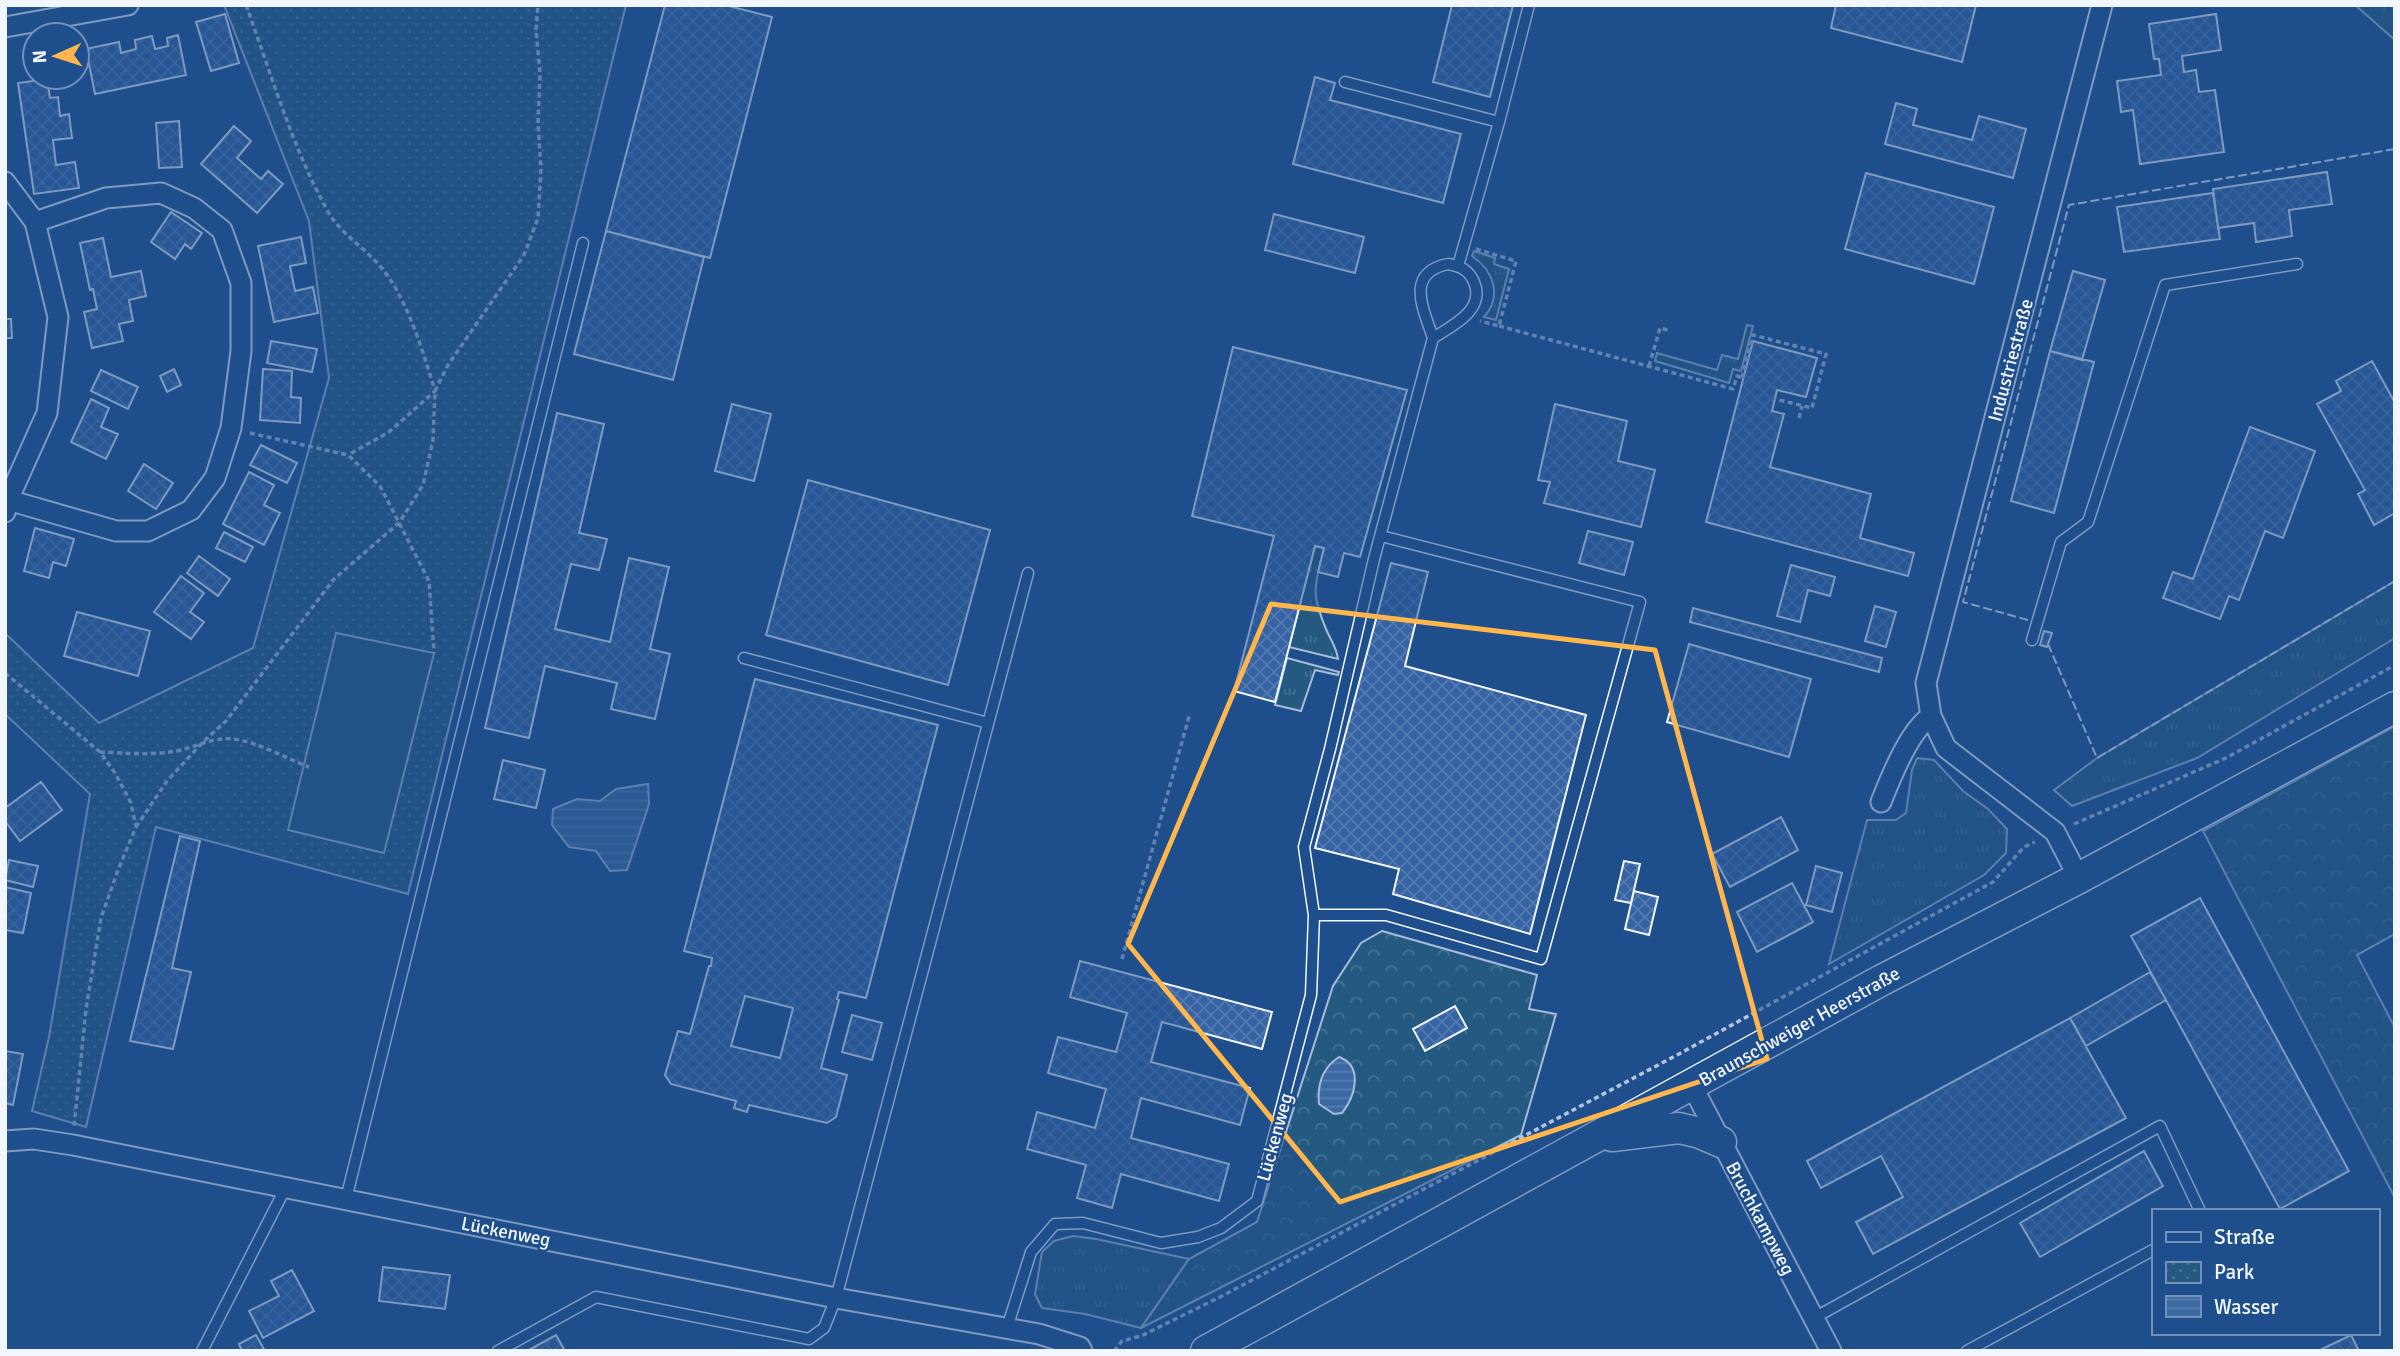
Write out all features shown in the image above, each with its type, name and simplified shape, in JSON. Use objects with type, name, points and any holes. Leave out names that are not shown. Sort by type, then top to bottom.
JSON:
[{"type":"main road","name":"Braunschweiger Heerstraße","points":[[1206,1351],[1234,1340],[1591,1139],[1882,980],[2079,878],[2395,707]]},
{"type":"main road","points":[[1591,1139],[1679,1128],[1721,1142]]},
{"type":"street","points":[[5,27],[128,5]]},
{"type":"street","name":"Industriestraße","points":[[2079,878],[2055,832],[1945,748],[1931,716],[1926,683],[2102,5]]},
{"type":"street","points":[[5,182],[35,222],[58,317],[47,413],[7,506],[116,531],[148,531],[191,510],[215,478],[231,428],[241,351],[241,283],[222,230],[194,208],[161,192],[106,198],[35,222]]},
{"type":"street","points":[[1881,802],[1894,769],[1921,723],[1931,716]]},
{"type":"street","name":"Bruchkampweg","points":[[1691,1084],[1831,1351]]},
{"type":"street","name":"Lückenweg","points":[[5,1141],[34,1139],[73,1145],[836,1298],[1039,1334],[1082,1351]]},
{"type":"lane","points":[[1458,266],[1529,5]]},
{"type":"lane","points":[[1345,82],[1499,122]]},
{"type":"lane","points":[[346,1199],[583,243]]},
{"type":"lane","points":[[2032,640],[2061,542],[2088,522],[2165,285],[2297,264]]},
{"type":"lane","points":[[1438,266],[1458,266],[1472,277],[1477,294],[1475,303],[1464,318],[1433,338],[1420,298],[1420,288],[1430,271],[1438,266]]},
{"type":"lane","name":"Lückenweg","points":[[1007,1328],[1031,1252],[1055,1224],[1083,1223],[1161,1242],[1198,1237],[1221,1228],[1257,1201],[1311,995],[1314,915],[1304,847],[1433,338]]},
{"type":"lane","points":[[1314,915],[1386,915],[1541,959],[1640,602],[1381,536]]},
{"type":"lane","points":[[498,1351],[596,1297],[809,1339],[824,1328],[836,1298],[1028,573]]},
{"type":"lane","points":[[744,658],[988,723]]},
{"type":"lane","points":[[1814,1318],[2160,1126],[2199,1209]]},
{"type":"lane","points":[[201,1351],[286,1187]]},
{"type":"lane","points":[[1967,1351],[2152,1251]]},
{"type":"path","points":[[73,1145],[86,1009],[101,918],[117,870],[136,827],[167,781],[226,721],[334,579],[399,523],[423,485],[433,440],[435,391],[421,345],[402,302],[381,267],[343,231],[326,210],[279,101],[246,5]]},
{"type":"path","points":[[348,455],[389,432],[435,391],[448,365],[524,255],[538,218],[541,169],[538,124],[540,74],[536,30],[538,5]]},
{"type":"path","points":[[1464,245],[1516,261],[1512,286],[1499,326]]},
{"type":"path","points":[[1464,318],[1733,389],[1737,376],[1743,378],[1753,335],[1826,354],[1812,408],[1775,399]]},
{"type":"path","points":[[1649,366],[1660,328],[1671,331]]},
{"type":"path","points":[[1799,418],[1802,405]]},
{"type":"path","points":[[231,428],[348,455],[380,486],[429,581],[434,653]]},
{"type":"path","points":[[1114,1351],[1122,1341],[1142,1336],[1235,1289],[1677,1055],[1993,882],[2024,848],[2226,758],[2395,665]]},
{"type":"path","points":[[5,673],[100,752],[131,803],[136,827]]},
{"type":"path","points":[[1122,959],[1190,713]]},
{"type":"path","points":[[100,752],[152,754],[182,750],[203,742],[233,739],[309,767]]},
{"type":"highlighted area","points":[[1271,604],[1655,650],[1767,1059],[1340,1202],[1128,944]]},
{"type":"green space","points":[[224,5],[626,5],[408,894],[156,827],[86,1127],[32,1111],[49,1037],[90,794],[5,714],[5,633],[99,723],[253,648],[329,378],[309,221]]},
{"type":"green space","points":[[2355,5],[2395,5],[2395,40]]},
{"type":"green space","points":[[1474,251],[1495,258],[1494,264],[1509,269],[1496,320],[1484,317],[1493,301],[1493,284],[1485,268],[1472,256]]},
{"type":"green space","points":[[1747,325],[1753,326],[1741,371],[1733,369],[1729,383],[1655,361],[1657,353],[1717,370],[1722,355],[1738,359]]},
{"type":"green space","points":[[1315,546],[1324,548],[1316,580],[1316,597],[1338,659],[1289,647]]},
{"type":"green space","points":[[2395,581],[2395,638],[2197,758],[2072,806],[2054,790],[2097,758]]},
{"type":"green space","points":[[336,633],[434,653],[384,853],[288,830]]},
{"type":"green space","points":[[1287,658],[1339,672],[1338,675],[1315,670],[1301,711],[1275,705]]},
{"type":"green space","points":[[2395,726],[2395,934],[2357,955],[2395,1028],[2395,1198],[2203,831]]},
{"type":"green space","points":[[1917,758],[1934,760],[1963,791],[1988,809],[2007,829],[2006,853],[1984,875],[1829,964],[1867,820],[1896,820],[1906,813],[1912,770]]},
{"type":"green space","points":[[1382,931],[1537,975],[1529,1009],[1556,1014],[1521,1135],[1141,1328],[1189,1259],[1257,1222],[1333,986],[1361,943]]},
{"type":"green space","points":[[1073,1236],[1189,1259],[1141,1328],[1085,1314],[1042,1308],[1035,1294],[1042,1252],[1054,1241]]},
{"type":"water","points":[[648,784],[649,804],[627,870],[610,871],[596,851],[569,847],[552,825],[553,809],[577,799],[600,801],[616,789]]},
{"type":"water","points":[[1339,1057],[1352,1067],[1355,1082],[1347,1106],[1342,1113],[1334,1114],[1319,1104],[1319,1090],[1328,1066]]},
{"type":"building","points":[[665,5],[725,5],[772,17],[710,258],[606,231]]},
{"type":"building","points":[[1452,5],[1513,5],[1490,97],[1433,82]]},
{"type":"building","points":[[1836,5],[1976,5],[1962,62],[1831,28]]},
{"type":"building","points":[[225,14],[239,63],[211,71],[196,22]]},
{"type":"building","points":[[2216,14],[2221,50],[2182,56],[2184,72],[2196,70],[2199,92],[2215,90],[2224,152],[2140,164],[2133,110],[2121,112],[2117,81],[2161,75],[2159,59],[2154,59],[2149,24]]},
{"type":"building","points":[[178,35],[186,75],[95,94],[91,74],[91,48],[119,42],[121,53],[136,49],[135,40],[152,36],[155,49],[168,46],[167,38]]},
{"type":"building","points":[[1315,77],[1335,83],[1330,100],[1461,134],[1443,203],[1293,164]]},
{"type":"building","points":[[18,83],[21,83],[21,91],[49,91],[50,98],[58,97],[60,116],[69,114],[72,138],[53,140],[56,165],[75,162],[79,188],[34,194]]},
{"type":"building","points":[[1896,103],[1917,109],[1913,125],[1972,140],[1979,116],[2026,129],[2013,178],[1885,144]]},
{"type":"building","points":[[179,121],[182,167],[159,168],[156,123]]},
{"type":"building","points":[[234,126],[251,141],[237,158],[261,179],[268,171],[283,184],[257,213],[201,164]]},
{"type":"building","points":[[2327,172],[2332,204],[2289,210],[2292,236],[2256,242],[2254,223],[2218,228],[2213,189]]},
{"type":"building","points":[[1866,173],[1994,207],[1974,284],[1845,249]]},
{"type":"building","points":[[2213,193],[2220,239],[2124,252],[2117,207]]},
{"type":"building","points":[[171,212],[202,233],[191,249],[185,244],[175,259],[151,242]]},
{"type":"building","points":[[1274,214],[1364,237],[1355,273],[1265,250]]},
{"type":"building","points":[[606,231],[704,257],[673,380],[574,354]]},
{"type":"building","points":[[301,237],[306,263],[290,266],[295,291],[313,287],[318,313],[274,322],[258,246]]},
{"type":"building","points":[[103,238],[111,277],[141,271],[146,296],[129,300],[133,321],[119,324],[123,341],[92,348],[84,312],[97,309],[80,243]]},
{"type":"building","points":[[2073,271],[2105,280],[2082,360],[2050,351]]},
{"type":"building","points":[[5,319],[11,319],[12,338],[5,338]]},
{"type":"building","points":[[271,341],[317,349],[312,372],[267,363]]},
{"type":"building","points":[[1753,341],[1817,358],[1806,397],[1777,390],[1772,411],[1784,414],[1770,467],[1871,494],[1860,538],[1914,553],[1908,576],[1706,522]]},
{"type":"building","points":[[1233,347],[1407,390],[1360,557],[1344,553],[1338,577],[1318,572],[1324,548],[1315,546],[1275,702],[1234,691],[1274,536],[1192,516]]},
{"type":"building","points":[[2050,351],[2094,362],[2054,513],[2011,501]]},
{"type":"building","points":[[2372,361],[2395,403],[2395,513],[2374,525],[2358,494],[2365,490],[2317,404],[2341,391],[2336,381]]},
{"type":"building","points":[[174,369],[181,385],[167,392],[160,376]]},
{"type":"building","points":[[263,369],[292,371],[291,397],[301,398],[300,423],[260,420]]},
{"type":"building","points":[[101,370],[138,387],[128,409],[91,391]]},
{"type":"building","points":[[91,399],[109,408],[101,427],[118,434],[106,459],[71,442]]},
{"type":"building","points":[[732,404],[771,414],[754,481],[715,471]]},
{"type":"building","points":[[1555,404],[1627,421],[1618,461],[1655,470],[1641,527],[1544,503],[1550,482],[1538,480]]},
{"type":"building","points":[[557,413],[604,424],[579,533],[607,539],[599,570],[571,564],[555,629],[610,642],[629,558],[669,567],[650,649],[670,654],[655,719],[611,709],[617,683],[545,666],[529,738],[485,728]]},
{"type":"building","points":[[2250,427],[2315,451],[2283,538],[2265,531],[2239,600],[2229,596],[2220,619],[2163,598],[2173,572],[2193,579]]},
{"type":"building","points":[[261,445],[297,463],[287,483],[250,465]]},
{"type":"building","points":[[144,464],[173,483],[156,509],[128,491]]},
{"type":"building","points":[[249,472],[274,485],[264,505],[280,513],[264,545],[223,524]]},
{"type":"building","points":[[808,480],[990,530],[948,685],[766,635]]},
{"type":"building","points":[[35,528],[74,539],[66,566],[53,562],[49,578],[24,571]]},
{"type":"building","points":[[1588,531],[1633,542],[1624,575],[1579,563]]},
{"type":"building","points":[[224,532],[253,547],[245,562],[216,548]]},
{"type":"building","points":[[199,556],[230,579],[218,596],[187,573]]},
{"type":"building","points":[[1391,563],[1428,572],[1405,666],[1586,715],[1530,934],[1393,894],[1399,869],[1315,848]]},
{"type":"building","points":[[1791,565],[1835,577],[1830,596],[1808,590],[1800,622],[1777,616]]},
{"type":"building","points":[[181,576],[204,593],[190,612],[204,622],[191,639],[154,612]]},
{"type":"building","points":[[1875,606],[1896,612],[1886,647],[1865,641]]},
{"type":"building","points":[[1693,608],[1882,658],[1879,672],[1690,622]]},
{"type":"building","points":[[77,612],[150,631],[138,676],[64,656]]},
{"type":"building","points":[[2044,631],[2052,633],[2047,647],[2040,645]]},
{"type":"building","points":[[1689,644],[1811,679],[1789,757],[1667,722]]},
{"type":"building","points":[[755,679],[938,725],[866,998],[839,992],[837,999],[839,1000],[821,1068],[847,1075],[836,1117],[827,1123],[749,1105],[747,1112],[734,1108],[736,1101],[671,1084],[665,1075],[678,1031],[690,1034],[712,958],[684,951]],"holes":[[[745,996],[793,1008],[780,1058],[731,1046]]]},
{"type":"building","points":[[503,760],[545,770],[536,808],[494,799]]},
{"type":"building","points":[[41,782],[62,810],[20,841],[5,821],[5,808]]},
{"type":"building","points":[[1781,817],[1798,850],[1730,887],[1712,854]]},
{"type":"building","points":[[180,836],[200,841],[172,968],[191,972],[173,1049],[130,1041]]},
{"type":"building","points":[[9,860],[38,866],[33,887],[5,880]]},
{"type":"building","points":[[1624,861],[1640,864],[1631,903],[1615,900]]},
{"type":"building","points":[[1816,866],[1842,873],[1832,912],[1806,905]]},
{"type":"building","points":[[1792,883],[1813,922],[1757,952],[1737,912]]},
{"type":"building","points":[[5,887],[31,893],[23,933],[5,930]]},
{"type":"building","points":[[1634,891],[1658,897],[1649,935],[1625,929]]},
{"type":"building","points":[[2200,898],[2349,1171],[2280,1209],[2131,936]]},
{"type":"building","points":[[1080,961],[1272,1012],[1262,1049],[1162,1022],[1151,1062],[1250,1088],[1240,1125],[1141,1098],[1131,1138],[1229,1164],[1219,1201],[1121,1174],[1112,1208],[1077,1198],[1086,1165],[1027,1149],[1037,1112],[1095,1128],[1106,1089],[1048,1073],[1058,1037],[1116,1052],[1127,1013],[1070,997]]},
{"type":"building","points":[[2150,972],[2166,1000],[2086,1046],[2070,1018]]},
{"type":"building","points":[[1455,1006],[1467,1028],[1425,1051],[1413,1029]]},
{"type":"building","points":[[852,1015],[882,1023],[872,1060],[842,1052]]},
{"type":"building","points":[[2070,1018],[2126,1118],[1873,1254],[1856,1222],[1903,1197],[1881,1156],[1821,1188],[1807,1161]]},
{"type":"building","points":[[5,1051],[23,1054],[13,1105],[5,1103]]},
{"type":"building","points":[[2144,1151],[2163,1186],[2040,1257],[2020,1223]]},
{"type":"building","points":[[383,1267],[450,1275],[445,1309],[379,1301]]},
{"type":"building","points":[[292,1270],[314,1311],[263,1338],[249,1311],[279,1296],[271,1281]]},
{"type":"building","points":[[256,1335],[265,1351],[242,1351],[239,1344]]},
{"type":"building","points":[[556,1335],[565,1351],[527,1351]]},
{"type":"building","points":[[2351,1335],[2359,1351],[2318,1351]]},
{"type":"fence","points":[[2028,620],[1963,602],[2069,205],[2395,149]]},
{"type":"fence","points":[[2048,644],[2097,758],[2395,581]]}]
